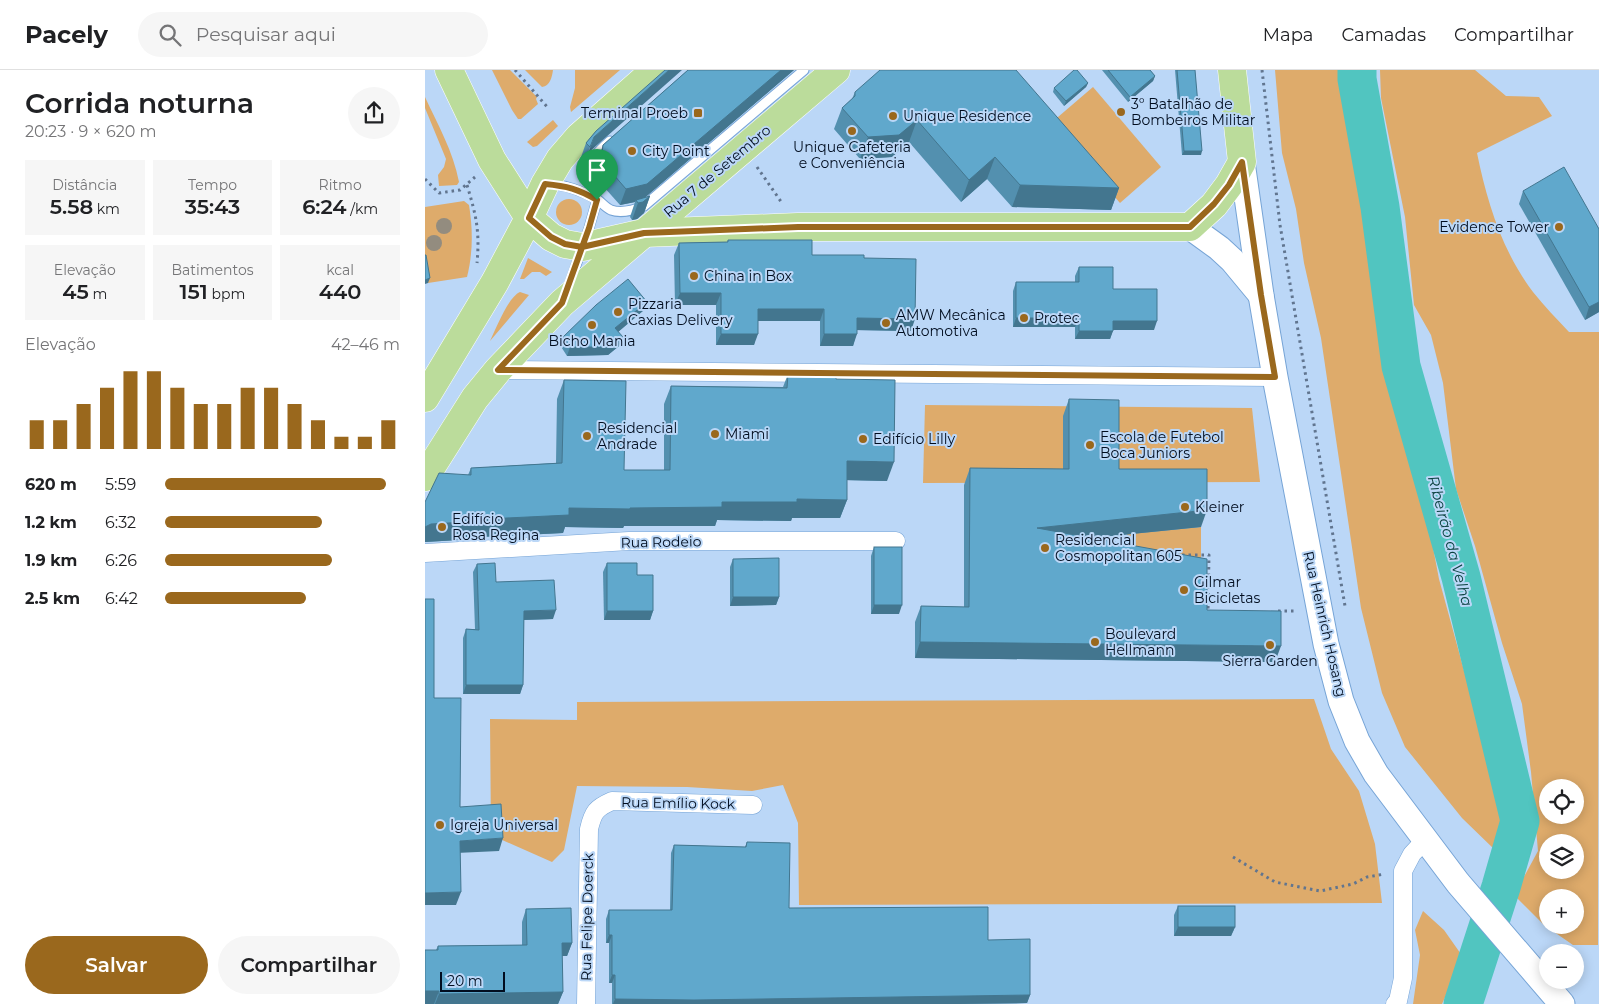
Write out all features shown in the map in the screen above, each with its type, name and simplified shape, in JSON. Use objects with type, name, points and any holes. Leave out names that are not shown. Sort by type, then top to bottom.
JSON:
[{"type":"main road","points":[[449,70],[492,160],[529,218],[551,237],[565,244],[582,247],[644,233],[798,227],[1190,227],[1214,204],[1229,185],[1242,162]]},
{"type":"main road","points":[[427,389],[495,282],[545,184],[560,159],[579,137],[655,70]]},
{"type":"main road","name":"Rua 7 de Setembro","points":[[425,477],[475,398],[498,370],[562,303],[836,70]]},
{"type":"main road","name":"Rua Heinrich Hosang","points":[[1232,70],[1242,162],[1275,377],[1333,675],[1341,701],[1357,741],[1376,774],[1458,883],[1562,1004]]},
{"type":"main road","name":"Rua Heinrich Hosang","points":[[1190,227],[1232,260],[1261,295]]},
{"type":"street","points":[[498,370],[1275,377]]},
{"type":"street","name":"Rua Rodeio","points":[[425,553],[629,541],[896,541]]},
{"type":"street","name":"Rua Emílio Kock","points":[[589,829],[592,818],[599,807],[612,801],[753,805]]},
{"type":"street","name":"Rua Felipe Doerck","points":[[586,1004],[589,829]]},
{"type":"street","points":[[1395,1004],[1399,1001],[1403,978],[1403,871],[1412,854],[1425,840]]},
{"type":"lane","points":[[545,184],[565,185],[580,190],[611,210],[629,212],[645,206],[804,70]]},
{"type":"lane","points":[[562,303],[597,200],[589,183],[589,166],[592,158],[618,134]]},
{"type":"path","points":[[515,70],[549,108]]},
{"type":"path","points":[[1261,70],[1280,225],[1345,608]]},
{"type":"path","points":[[753,161],[798,227]]},
{"type":"path","points":[[425,179],[439,193],[460,190],[475,177]]},
{"type":"path","points":[[467,185],[476,216],[479,242],[476,266]]},
{"type":"path","points":[[1180,555],[1209,555],[1208,611],[1217,611]]},
{"type":"path","points":[[1273,611],[1320,611]]},
{"type":"path","points":[[1233,857],[1275,882],[1320,891],[1353,884],[1367,877],[1403,871]]},
{"type":"shaded area","points":[[492,70],[510,70],[537,97],[538,104],[521,119],[518,119]]},
{"type":"shaded area","points":[[525,70],[553,70],[549,83],[542,87]]},
{"type":"shaded area","points":[[575,70],[620,70],[571,112],[570,107],[575,88]]},
{"type":"shaded area","points":[[1275,70],[1344,70],[1364,208],[1384,317],[1395,392],[1416,458],[1439,579],[1498,795],[1506,834],[1496,851],[1462,818],[1405,747],[1382,693],[1361,608],[1321,338],[1304,263],[1296,209],[1282,153]]},
{"type":"shaded area","points":[[1380,70],[1475,70],[1506,96],[1539,97],[1552,116],[1477,153],[1497,226],[1522,276],[1537,297],[1569,332],[1599,332],[1598,945],[1572,944],[1557,934],[1584,934],[1584,889],[1539,889],[1539,920],[1514,895],[1538,851],[1531,772],[1522,704],[1456,489],[1443,383],[1431,335],[1414,305],[1405,217],[1381,98]]},
{"type":"shaded area","points":[[1093,87],[1161,167],[1120,203],[1051,123]]},
{"type":"shaded area","points":[[425,97],[445,138],[453,160],[459,182],[457,185],[439,186],[438,175],[444,167],[446,159],[425,108]]},
{"type":"shaded area","points":[[553,120],[558,126],[537,146],[533,147],[527,142]]},
{"type":"shaded area","points":[[569,199],[578,203],[582,212],[578,221],[569,225],[560,221],[556,212],[560,203]]},
{"type":"shaded area","points":[[464,201],[469,205],[472,232],[467,277],[428,283],[425,260],[425,207]]},
{"type":"shaded area","points":[[528,258],[552,272],[546,276],[540,272],[532,272],[524,279],[520,279]]},
{"type":"shaded area","points":[[520,292],[529,295],[490,341],[511,300]]},
{"type":"shaded area","name":"Escola de Futebol Boca Juniors","points":[[925,405],[1252,408],[1260,482],[923,483]]},
{"type":"shaded area","points":[[1201,527],[1201,576],[1126,562],[1127,534]]},
{"type":"shaded area","points":[[1314,699],[1331,749],[1359,791],[1375,844],[1382,903],[799,905],[798,823],[783,785],[752,791],[687,787],[577,786],[564,850],[552,862],[491,835],[490,719],[577,720],[577,702]]},
{"type":"shaded area","points":[[1423,911],[1444,930],[1463,957],[1442,1004],[1413,1004],[1420,955],[1415,930]]},
{"type":"building","points":[[665,70],[669,70],[594,137],[590,147],[586,143],[596,131]]},
{"type":"building","points":[[688,70],[781,70],[647,184],[626,189],[601,160],[603,145]]},
{"type":"building","points":[[880,70],[1016,70],[1119,188],[1020,185],[995,157],[969,180],[917,120],[899,135],[868,137],[842,108],[855,96],[855,92]]},
{"type":"building","points":[[1074,70],[1077,70],[1088,83],[1066,101],[1054,88]]},
{"type":"building","points":[[1108,70],[1150,70],[1155,76],[1130,97]]},
{"type":"building","points":[[1177,70],[1195,70],[1202,151],[1184,151]]},
{"type":"building","name":"Evidence Tower","points":[[1564,167],[1599,229],[1599,302],[1589,307],[1523,191]]},
{"type":"building","points":[[650,196],[643,202],[638,203],[636,200]]},
{"type":"building","points":[[728,240],[812,240],[812,255],[864,255],[864,258],[916,259],[915,319],[857,318],[857,334],[824,334],[824,309],[758,309],[758,334],[721,334],[721,293],[680,293],[679,243],[728,242]]},
{"type":"building","points":[[425,255],[430,278],[425,280]]},
{"type":"building","points":[[1079,267],[1113,267],[1113,289],[1157,289],[1157,321],[1113,321],[1113,331],[1079,331],[1079,318],[1016,318],[1016,282],[1079,282]]},
{"type":"building","points":[[628,279],[647,302],[615,328],[623,337],[611,347],[570,347],[563,337],[596,305]]},
{"type":"building","points":[[788,374],[836,375],[836,379],[895,380],[894,462],[847,461],[847,500],[797,499],[797,502],[722,502],[722,507],[569,508],[569,515],[466,520],[466,522],[431,524],[425,527],[425,502],[439,473],[471,475],[471,468],[562,463],[564,380],[626,381],[624,470],[670,470],[671,386],[787,388]]},
{"type":"building","points":[[1069,399],[1119,400],[1119,469],[1207,469],[1207,510],[1037,528],[1207,559],[1207,610],[1281,611],[1281,646],[920,642],[921,606],[969,607],[970,468],[1069,469]]},
{"type":"building","points":[[874,547],[902,547],[902,605],[874,605]]},
{"type":"building","points":[[779,558],[779,597],[733,597],[733,559]]},
{"type":"building","points":[[495,563],[496,582],[554,580],[556,610],[524,611],[523,685],[466,685],[466,629],[479,630],[477,564]]},
{"type":"building","points":[[607,563],[637,563],[637,575],[653,575],[653,611],[607,611]]},
{"type":"building","points":[[425,599],[434,599],[434,698],[461,698],[460,807],[501,804],[503,838],[460,841],[461,892],[425,893]]},
{"type":"building","points":[[747,842],[790,843],[789,908],[988,907],[988,940],[1030,939],[1030,995],[694,1000],[615,999],[615,975],[612,975],[612,935],[609,935],[609,910],[672,910],[674,845],[746,847]]},
{"type":"building","points":[[1178,906],[1235,906],[1235,927],[1178,927]]},
{"type":"building","points":[[571,908],[572,943],[562,943],[563,992],[439,994],[439,991],[425,991],[425,950],[438,950],[438,946],[527,945],[526,909]]},
{"type":"waterway","name":"Ribeirão da Velha","points":[[1357,70],[1380,207],[1401,366],[1461,577],[1520,821],[1463,1004]]},
{"type":"place","name":"3° Batalhão de Bombeiros Militar","points":[[1121,112]]},
{"type":"place","name":"Terminal Proeb","points":[[698,113]]},
{"type":"place","name":"Unique Residence","points":[[893,116]]},
{"type":"place","name":"Unique Cafeteria e Conveniência","points":[[852,131]]},
{"type":"place","name":"City Point","points":[[632,151]]},
{"type":"place","name":"Evidence Tower","points":[[1559,227]]},
{"type":"place","name":"China in Box","points":[[694,276]]},
{"type":"place","name":"Pizzaria Caxias Delivery","points":[[618,312]]},
{"type":"place","name":"Protec","points":[[1024,318]]},
{"type":"place","name":"AMW Mecânica Automotiva","points":[[886,323]]},
{"type":"place","name":"Bicho Mania","points":[[592,325]]},
{"type":"place","name":"Miami","points":[[715,434]]},
{"type":"place","name":"Residencial Andrade","points":[[587,436]]},
{"type":"place","name":"Edifício Lilly","points":[[863,439]]},
{"type":"place","name":"Escola de Futebol Boca Juniors","points":[[1090,445]]},
{"type":"place","name":"Kleiner","points":[[1185,507]]},
{"type":"place","name":"Edifício Rosa Regina","points":[[442,527]]},
{"type":"place","name":"Residencial Cosmopolitan 605","points":[[1045,548]]},
{"type":"place","name":"Gilmar Bicicletas","points":[[1184,590]]},
{"type":"place","name":"Boulevard Hellmann","points":[[1095,642]]},
{"type":"place","name":"Sierra Garden","points":[[1270,645]]},
{"type":"place","name":"Igreja Universal","points":[[440,825]]},
{"type":"route","points":[[597,200],[580,190],[565,185],[545,184],[529,218],[551,237],[565,244],[582,247],[644,233],[798,227],[1190,227],[1214,204],[1229,185],[1242,162],[1275,377],[498,370],[562,303],[582,247],[589,228],[597,200]]}]
